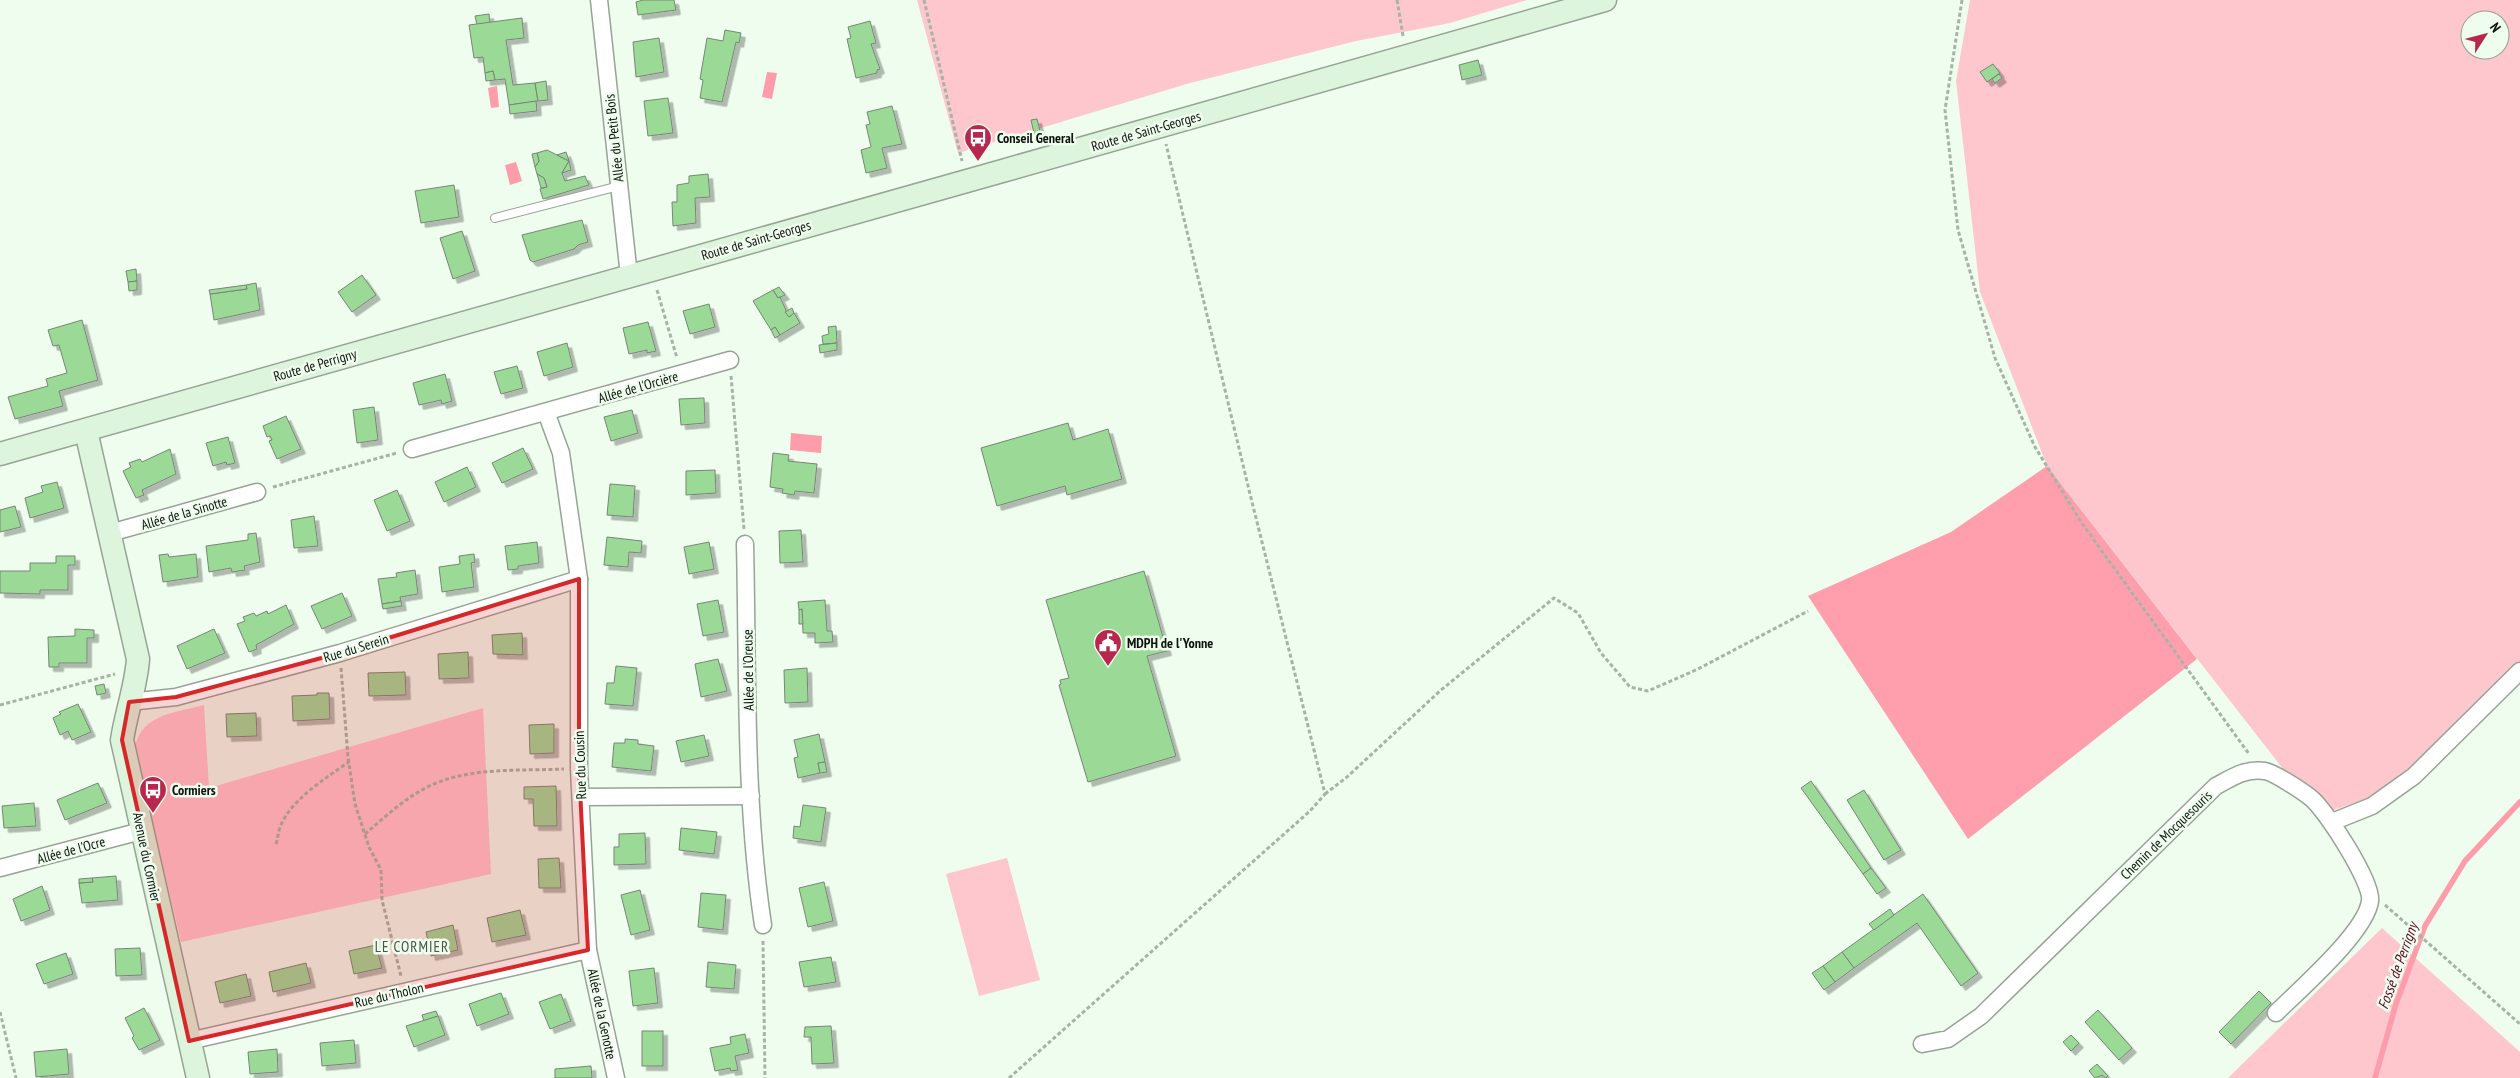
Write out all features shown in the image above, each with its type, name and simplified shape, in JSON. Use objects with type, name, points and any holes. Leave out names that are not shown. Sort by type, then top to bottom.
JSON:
[{"type":"main road","name":"Route de Saint-Georges","points":[[629,276],[1162,127],[1604,0]]},
{"type":"main road","name":"Route de Perrigny","points":[[0,454],[629,276]]},
{"type":"main road","name":"Avenue du Cormier","points":[[86,430],[138,659],[134,690],[129,702],[122,740],[198,1078]]},
{"type":"street","name":"Allée du Petit Bois","points":[[599,0],[629,276]]},
{"type":"street","name":"Allée de l'Orcière","points":[[412,449],[730,360]]},
{"type":"street","points":[[546,412],[560,453],[579,579]]},
{"type":"street","name":"Allée de la Sinotte","points":[[110,533],[257,492]]},
{"type":"street","name":"Allée de l'Oreuse","points":[[745,544],[754,868],[763,925]]},
{"type":"street","name":"Rue du Serein","points":[[129,702],[176,697],[340,653],[579,579]]},
{"type":"street","name":"Rue du Cousin","points":[[579,579],[579,769],[588,950]]},
{"type":"street","points":[[2332,822],[2372,806],[2414,776],[2520,671]]},
{"type":"street","name":"Chemin de Mocquesouris","points":[[1922,1044],[1948,1040],[1981,1016],[2216,786],[2248,770],[2260,771]]},
{"type":"street","points":[[2260,771],[2267,772],[2311,798],[2332,822],[2369,891],[2371,900],[2364,921],[2276,1013]]},
{"type":"street","points":[[581,797],[751,796]]},
{"type":"street","name":"Allée de l'Ocre","points":[[0,868],[141,831]]},
{"type":"street","name":"Rue du Tholon","points":[[189,1041],[588,950]]},
{"type":"street","name":"Allée de la Genotte","points":[[588,950],[616,1078]]},
{"type":"lane","points":[[495,218],[619,186]]},
{"type":"path","points":[[924,0],[967,181]]},
{"type":"path","points":[[1396,0],[1403,41],[1403,57]]},
{"type":"path","points":[[1962,0],[1945,110],[1958,230],[1995,358],[2035,447],[2083,526],[2239,739],[2260,771]]},
{"type":"path","points":[[1162,127],[1325,794]]},
{"type":"path","points":[[651,270],[682,374]]},
{"type":"path","points":[[730,360],[745,544]]},
{"type":"path","points":[[257,492],[412,449]]},
{"type":"path","points":[[1009,1078],[1310,811],[1325,794],[1440,690],[1554,598],[1578,613],[1601,653],[1630,687],[1648,691],[1698,669],[1808,611]]},
{"type":"path","points":[[340,653],[349,762],[355,804],[365,834],[381,870],[382,900],[405,991]]},
{"type":"path","points":[[0,705],[138,668]]},
{"type":"path","points":[[276,844],[281,824],[300,800],[314,786],[349,762]]},
{"type":"path","points":[[365,834],[415,794],[435,784],[487,773],[579,769]]},
{"type":"path","points":[[2369,891],[2520,1024]]},
{"type":"path","points":[[763,925],[765,1078]]},
{"type":"path","points":[[0,1012],[16,1078]]},
{"type":"highlighted area","points":[[579,579],[579,769],[588,950],[189,1041],[122,740],[129,702],[176,697],[340,653]]},
{"type":"shaded area","points":[[917,0],[1527,0],[1450,23],[1356,41],[1190,83],[958,153]]},
{"type":"shaded area","points":[[1970,0],[2520,0],[2520,672],[2407,785],[2319,815],[2047,466],[1980,292],[1956,81]]},
{"type":"shaded area","points":[[767,72],[777,73],[772,99],[762,97]]},
{"type":"shaded area","points":[[497,86],[499,107],[491,108],[488,88]]},
{"type":"shaded area","points":[[516,162],[522,181],[510,185],[505,165]]},
{"type":"shaded area","points":[[791,433],[822,436],[821,453],[790,450]]},
{"type":"shaded area","points":[[2047,466],[2197,659],[1968,839],[1808,596],[1951,532]]},
{"type":"shaded area","points":[[204,705],[209,788],[483,708],[491,874],[181,942],[135,747],[139,736],[153,721],[162,716]]},
{"type":"shaded area","points":[[1007,858],[1040,980],[979,996],[946,874]]},
{"type":"shaded area","points":[[2382,928],[2520,1052],[2520,1078],[2228,1078]]},
{"type":"building","points":[[643,0],[674,0],[676,10],[638,15],[636,2]]},
{"type":"building","points":[[489,14],[490,24],[477,25],[475,16]]},
{"type":"building","points":[[522,18],[524,38],[506,40],[513,85],[535,83],[538,101],[509,105],[505,79],[495,80],[493,71],[485,73],[483,57],[474,58],[469,25]]},
{"type":"building","points":[[870,21],[876,43],[871,44],[880,69],[877,70],[877,73],[856,78],[847,39],[851,38],[848,27]]},
{"type":"building","points":[[725,30],[741,33],[739,43],[736,42],[722,102],[700,98],[703,80],[700,79],[707,38],[723,41]]},
{"type":"building","points":[[659,38],[664,72],[636,77],[633,42]]},
{"type":"building","points":[[1478,60],[1482,75],[1462,80],[1459,65]]},
{"type":"building","points":[[1993,64],[2000,73],[1987,82],[1980,72]]},
{"type":"building","points":[[493,71],[495,80],[486,81],[485,73]]},
{"type":"building","points":[[1999,74],[2002,78],[1995,83],[1992,79]]},
{"type":"building","points":[[546,81],[548,100],[538,101],[535,83]]},
{"type":"building","points":[[668,98],[673,133],[648,136],[644,101]]},
{"type":"building","points":[[536,101],[537,111],[510,114],[509,105]]},
{"type":"building","points":[[892,106],[902,144],[882,148],[887,168],[866,173],[861,150],[871,147],[866,125],[870,124],[867,112]]},
{"type":"building","points":[[1037,119],[1041,135],[1035,137],[1031,120]]},
{"type":"building","points":[[547,150],[569,161],[562,173],[565,181],[585,176],[589,185],[543,199],[540,189],[547,187],[544,178],[537,174],[535,167],[539,161],[537,153]]},
{"type":"building","points":[[566,152],[569,161],[557,155]]},
{"type":"building","points":[[537,153],[539,161],[535,167],[532,154]]},
{"type":"building","points":[[569,161],[571,170],[562,173]]},
{"type":"building","points":[[537,174],[544,178],[547,187],[541,188]]},
{"type":"building","points":[[708,174],[710,197],[695,198],[696,223],[673,226],[672,202],[677,202],[677,185],[689,183],[689,176]]},
{"type":"building","points":[[454,185],[459,217],[421,223],[415,191]]},
{"type":"building","points":[[582,220],[588,242],[578,245],[574,249],[533,262],[530,260],[522,235]]},
{"type":"building","points":[[462,231],[475,271],[453,279],[440,238]]},
{"type":"building","points":[[136,269],[137,281],[128,282],[126,271]]},
{"type":"building","points":[[362,275],[376,295],[352,312],[338,292]]},
{"type":"building","points":[[137,281],[137,290],[129,291],[128,282]]},
{"type":"building","points":[[256,283],[260,310],[214,320],[210,294],[247,289],[246,285]]},
{"type":"building","points":[[246,285],[247,289],[210,294],[209,290]]},
{"type":"building","points":[[779,287],[785,295],[778,298],[773,290]]},
{"type":"building","points":[[773,290],[778,298],[780,297],[789,317],[794,313],[800,323],[780,335],[775,327],[771,330],[753,301]]},
{"type":"building","points":[[709,304],[715,327],[690,334],[683,311]]},
{"type":"building","points":[[792,308],[794,313],[789,317],[785,312]]},
{"type":"building","points":[[82,320],[98,380],[59,391],[63,406],[15,419],[8,397],[48,386],[46,379],[67,373],[59,345],[53,346],[48,330]]},
{"type":"building","points":[[648,322],[656,351],[647,353],[647,350],[629,354],[623,328]]},
{"type":"building","points":[[836,326],[837,343],[823,344],[822,336],[829,334],[828,327]]},
{"type":"building","points":[[775,327],[780,335],[775,338],[771,330]]},
{"type":"building","points":[[567,343],[573,367],[544,376],[537,352]]},
{"type":"building","points":[[837,343],[837,350],[820,353],[819,345]]},
{"type":"building","points":[[517,366],[523,388],[501,394],[494,372]]},
{"type":"building","points":[[445,374],[452,401],[442,404],[441,400],[419,405],[413,383]]},
{"type":"building","points":[[704,398],[705,423],[681,425],[679,399]]},
{"type":"building","points":[[374,407],[378,440],[357,443],[353,410]]},
{"type":"building","points":[[632,410],[638,433],[611,441],[604,417]]},
{"type":"building","points":[[286,416],[301,449],[277,459],[269,441],[272,440],[270,436],[267,437],[263,426]]},
{"type":"building","points":[[1068,423],[1073,440],[1108,429],[1122,479],[1067,495],[1065,486],[997,506],[981,448]]},
{"type":"building","points":[[228,437],[235,463],[227,465],[226,462],[213,466],[206,443]]},
{"type":"building","points":[[523,448],[533,469],[502,483],[492,463]]},
{"type":"building","points":[[170,449],[176,474],[142,490],[144,495],[136,498],[123,471],[131,467],[129,463],[140,459],[142,462]]},
{"type":"building","points":[[773,453],[789,455],[788,461],[817,464],[814,493],[795,491],[794,495],[782,493],[783,489],[770,487]]},
{"type":"building","points":[[467,467],[476,487],[444,502],[435,482]]},
{"type":"building","points":[[715,470],[716,493],[686,495],[686,471]]},
{"type":"building","points":[[57,482],[64,508],[30,518],[25,498],[43,492],[41,486]]},
{"type":"building","points":[[610,484],[635,486],[633,517],[607,515]]},
{"type":"building","points":[[397,490],[410,521],[387,531],[374,500]]},
{"type":"building","points":[[15,506],[21,527],[0,532],[0,510]]},
{"type":"building","points":[[314,516],[318,546],[294,548],[291,520]]},
{"type":"building","points":[[801,530],[803,562],[780,563],[779,531]]},
{"type":"building","points":[[256,533],[260,562],[244,566],[245,570],[232,572],[231,568],[209,572],[206,546],[248,540],[248,534]]},
{"type":"building","points":[[607,537],[642,541],[641,553],[629,552],[628,567],[604,565]]},
{"type":"building","points":[[537,542],[539,563],[518,566],[518,569],[508,570],[505,546]]},
{"type":"building","points":[[709,542],[714,569],[689,574],[684,547]]},
{"type":"building","points":[[168,554],[169,557],[196,554],[198,577],[163,582],[159,555]]},
{"type":"building","points":[[474,554],[475,562],[471,563],[474,587],[442,592],[439,567],[460,564],[459,556]]},
{"type":"building","points":[[56,556],[75,556],[75,565],[68,565],[68,590],[40,590],[40,594],[0,593],[0,571],[30,571],[30,563],[56,563]]},
{"type":"building","points":[[415,570],[418,594],[400,597],[401,601],[382,604],[378,579],[397,577],[396,573]]},
{"type":"building","name":"MDPH de l'Yonne","points":[[1144,571],[1167,651],[1147,656],[1176,756],[1088,782],[1059,685],[1061,684],[1060,680],[1069,678],[1046,600]]},
{"type":"building","points":[[342,593],[352,616],[322,629],[311,606]]},
{"type":"building","points":[[718,600],[724,632],[703,636],[697,604]]},
{"type":"building","points":[[825,600],[827,631],[832,631],[833,642],[815,643],[815,633],[803,633],[802,609],[799,610],[798,602]]},
{"type":"building","points":[[401,601],[402,606],[383,609],[382,604]]},
{"type":"building","points":[[286,605],[294,624],[256,645],[257,649],[249,652],[237,624],[245,621],[243,617],[254,613],[256,616],[267,611],[268,614]]},
{"type":"building","points":[[802,609],[803,624],[799,624],[799,610]]},
{"type":"building","points":[[75,629],[94,630],[94,638],[87,638],[87,663],[59,663],[59,667],[49,667],[48,637],[75,636]]},
{"type":"building","points":[[214,629],[225,653],[187,669],[177,646]]},
{"type":"building","points":[[522,633],[523,655],[493,654],[492,635]]},
{"type":"building","points":[[468,652],[469,678],[439,679],[438,654]]},
{"type":"building","points":[[718,659],[727,691],[701,697],[695,664]]},
{"type":"building","points":[[616,666],[637,668],[633,706],[605,704],[607,683],[614,683]]},
{"type":"building","points":[[807,668],[808,702],[785,703],[784,670]]},
{"type":"building","points":[[405,672],[406,695],[369,696],[368,673]]},
{"type":"building","points":[[104,684],[106,693],[97,695],[95,686]]},
{"type":"building","points":[[317,693],[329,693],[330,719],[293,721],[292,696],[317,695]]},
{"type":"building","points":[[78,704],[91,732],[72,740],[68,731],[60,735],[53,718],[61,714],[59,712]]},
{"type":"building","points":[[256,713],[257,736],[227,737],[226,714]]},
{"type":"building","points":[[554,724],[554,753],[530,754],[529,725]]},
{"type":"building","points":[[819,734],[825,762],[818,763],[820,773],[798,778],[794,758],[798,757],[794,740]]},
{"type":"building","points":[[704,735],[709,756],[681,762],[676,741]]},
{"type":"building","points":[[625,739],[638,740],[638,744],[654,746],[651,771],[612,767],[614,743],[625,743]]},
{"type":"building","points":[[825,762],[827,772],[820,773],[818,763]]},
{"type":"building","points":[[1811,781],[1871,868],[1863,874],[1801,788]]},
{"type":"building","points":[[98,783],[107,803],[65,820],[57,800]]},
{"type":"building","points":[[556,786],[557,826],[534,826],[533,799],[524,799],[524,787]]},
{"type":"building","points":[[1864,790],[1901,850],[1884,860],[1847,800]]},
{"type":"building","points":[[34,803],[36,826],[4,828],[2,806]]},
{"type":"building","points":[[803,805],[826,808],[821,842],[793,838],[794,826],[800,827]]},
{"type":"building","points":[[681,828],[717,832],[714,854],[679,850]]},
{"type":"building","points":[[645,833],[646,864],[614,865],[614,847],[619,847],[619,834]]},
{"type":"building","points":[[559,858],[561,888],[539,888],[538,859]]},
{"type":"building","points":[[1871,868],[1886,888],[1877,894],[1863,874]]},
{"type":"building","points":[[116,876],[118,900],[82,903],[79,883],[93,882],[92,878]]},
{"type":"building","points":[[92,878],[93,882],[79,883],[79,879]]},
{"type":"building","points":[[824,882],[833,921],[808,927],[799,888]]},
{"type":"building","points":[[42,886],[50,910],[21,921],[13,899]]},
{"type":"building","points":[[640,890],[650,930],[631,935],[621,895]]},
{"type":"building","points":[[701,893],[726,895],[723,930],[698,927]]},
{"type":"building","points":[[1923,894],[1978,973],[1961,986],[1917,923],[1854,968],[1842,952]]},
{"type":"building","points":[[1890,909],[1894,915],[1874,930],[1869,924]]},
{"type":"building","points":[[520,910],[526,935],[492,942],[487,918]]},
{"type":"building","points":[[453,925],[458,950],[431,956],[426,932]]},
{"type":"building","points":[[376,945],[382,968],[354,974],[349,951]]},
{"type":"building","points":[[140,948],[142,975],[116,976],[115,949]]},
{"type":"building","points":[[1842,952],[1854,968],[1835,982],[1823,966]]},
{"type":"building","points":[[66,953],[73,974],[44,984],[36,964]]},
{"type":"building","points":[[831,957],[836,982],[804,987],[799,962]]},
{"type":"building","points":[[708,962],[736,965],[734,989],[706,987]]},
{"type":"building","points":[[306,963],[311,983],[273,992],[269,972]]},
{"type":"building","points":[[1823,966],[1835,982],[1824,990],[1812,973]]},
{"type":"building","points":[[654,968],[658,1003],[633,1006],[629,971]]},
{"type":"building","points":[[246,974],[251,996],[220,1003],[215,982]]},
{"type":"building","points":[[2259,991],[2271,1003],[2231,1044],[2219,1032]]},
{"type":"building","points":[[501,993],[509,1014],[477,1026],[469,1004]]},
{"type":"building","points":[[561,994],[571,1021],[550,1029],[539,1002]]},
{"type":"building","points":[[144,1008],[160,1040],[139,1050],[132,1038],[134,1036],[125,1018]]},
{"type":"building","points":[[2098,1010],[2132,1048],[2119,1060],[2085,1022]]},
{"type":"building","points":[[436,1011],[438,1016],[424,1021],[422,1015]]},
{"type":"building","points":[[438,1016],[445,1035],[414,1047],[406,1026]]},
{"type":"building","points":[[831,1026],[834,1063],[812,1064],[811,1037],[804,1037],[805,1027]]},
{"type":"building","points":[[642,1031],[663,1031],[663,1066],[642,1066]]},
{"type":"building","points":[[745,1034],[749,1053],[735,1056],[738,1070],[731,1071],[730,1068],[715,1071],[710,1048],[731,1044],[730,1037]]},
{"type":"building","points":[[2071,1035],[2079,1043],[2071,1051],[2063,1042]]},
{"type":"building","points":[[354,1040],[356,1063],[322,1066],[320,1043]]},
{"type":"building","points":[[67,1049],[69,1074],[36,1077],[34,1052]]},
{"type":"building","points":[[277,1049],[278,1072],[250,1074],[248,1052]]},
{"type":"building","points":[[2097,1064],[2108,1076],[2106,1078],[2102,1075],[2095,1078],[2089,1071]]},
{"type":"building","points":[[591,1066],[592,1078],[555,1078],[555,1069]]},
{"type":"waterway","name":"Fossé de Perrigny","points":[[2375,1078],[2396,1004],[2425,926],[2465,861],[2520,802]]},
{"type":"place","name":"Conseil General","points":[[978,162]]},
{"type":"place","name":"MDPH de l'Yonne","points":[[1108,667]]},
{"type":"place","name":"Cormiers","points":[[153,814]]},
{"type":"district","name":"LE CORMIER","points":[[412,947]]}]
